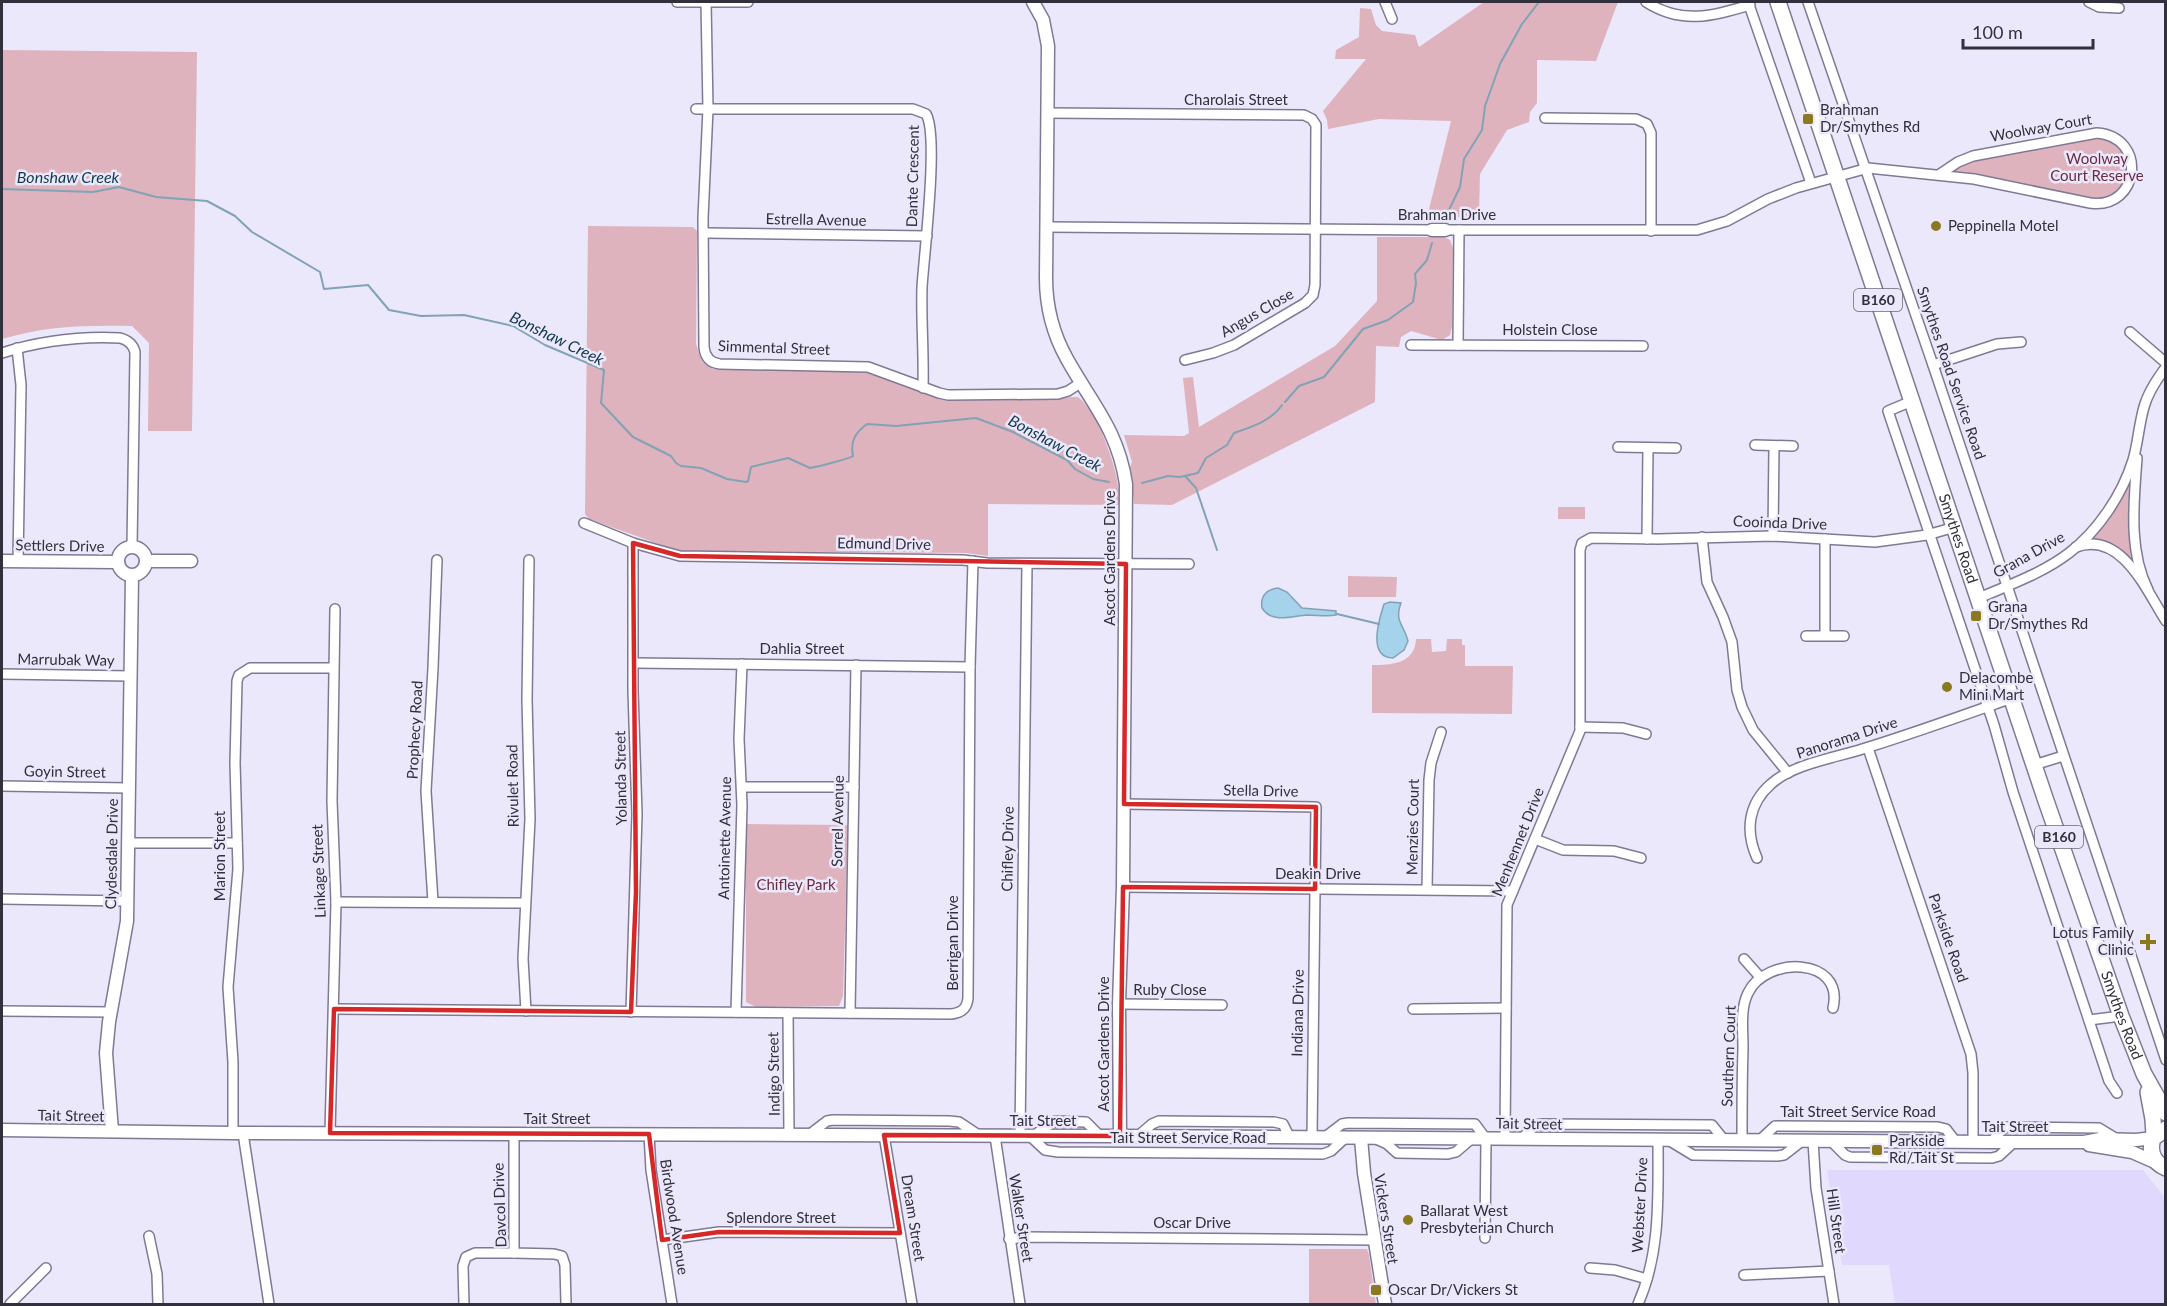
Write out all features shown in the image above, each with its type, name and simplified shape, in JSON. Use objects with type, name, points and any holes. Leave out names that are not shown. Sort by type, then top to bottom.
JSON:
[{"type":"main road","name":"Smythes Road","points":[[1778,2],[2034,765],[2121,1016],[2144,1074],[2158,1134]]},
{"type":"main road","name":"Smythes Road","points":[[2144,1074],[2163,1102]]},
{"type":"main road","name":"B160","points":[[2158,1134],[2151,1150],[2163,1167]]},
{"type":"street","points":[[677,2],[748,2]]},
{"type":"street","name":"Simmental Street","points":[[706,2],[708,109],[700,218],[705,233],[704,350],[710,361],[718,364],[868,367],[948,395],[1058,394],[1068,392],[1082,382]]},
{"type":"street","points":[[1385,2],[1392,19]]},
{"type":"street","points":[[1646,2],[1663,11],[1694,17],[1713,16],[1749,3],[1811,183]]},
{"type":"street","name":"Smythes Road Service Road","points":[[1808,2],[1933,365],[2166,1060]]},
{"type":"street","points":[[2089,2],[2099,7],[2119,8]]},
{"type":"street","name":"Ascot Gardens Drive","points":[[1037,3],[1048,39],[1046,288],[1050,312],[1063,351],[1109,427],[1122,464],[1126,492],[1123,887],[1119,1004],[1120,1136]]},
{"type":"street","points":[[696,109],[708,109]]},
{"type":"street","name":"Dante Crescent","points":[[708,109],[913,109],[924,112],[928,116],[930,127],[927,236],[922,312],[923,388]]},
{"type":"street","name":"Charolais Street","points":[[1047,113],[1308,116],[1317,129],[1316,229]]},
{"type":"street","points":[[1545,118],[1636,119],[1647,124],[1652,133],[1651,231]]},
{"type":"street","name":"Woolway Court","points":[[1837,176],[1866,168],[1940,174],[2098,204],[2124,192],[2131,176],[2132,164],[2127,149],[2119,140],[2106,134],[2093,133],[1973,156],[1958,162],[1940,174]]},
{"type":"street","name":"Brahman Drive","points":[[1046,227],[1696,230],[1718,225],[1775,196],[1837,176]]},
{"type":"street","name":"Angus Close","points":[[1185,360],[1234,345],[1311,298],[1315,288],[1316,229]]},
{"type":"street","points":[[1458,345],[1459,230]]},
{"type":"street","name":"Estrella Avenue","points":[[705,233],[927,236]]},
{"type":"street","points":[[2130,332],[2166,365]]},
{"type":"street","points":[[2,353],[46,342],[86,338],[122,339],[133,346],[135,358],[132,547]]},
{"type":"street","points":[[1933,365],[1997,344],[2021,342]]},
{"type":"street","name":"Holstein Close","points":[[1411,345],[1643,346]]},
{"type":"street","points":[[17,348],[21,385],[18,561]]},
{"type":"street","name":"Grana Drive","points":[[1979,598],[2054,562],[2074,549],[2097,525],[2112,505],[2128,473],[2146,400],[2166,365]]},
{"type":"street","points":[[1912,401],[1888,411],[2109,1081],[2117,1093]]},
{"type":"street","name":"Grana Drive","points":[[2138,438],[2135,533],[2139,565],[2148,590]]},
{"type":"street","points":[[1755,445],[1793,446]]},
{"type":"street","points":[[1773,536],[1774,446]]},
{"type":"street","points":[[1618,447],[1676,448]]},
{"type":"street","points":[[1647,539],[1648,449]]},
{"type":"street","name":"Edmund Drive","points":[[584,523],[633,543],[680,556],[1027,564],[1189,564]]},
{"type":"street","name":"Cooinda Drive","points":[[1584,545],[1591,538],[1773,536],[1875,542],[1929,535],[1954,527]]},
{"type":"street","points":[[1702,537],[1707,582],[1732,642],[1737,690],[1742,707],[1753,730],[1788,772]]},
{"type":"street","points":[[1825,539],[1825,635]]},
{"type":"street","name":"Yolanda Street","points":[[631,1012],[637,814],[633,543]]},
{"type":"street","points":[[2074,549],[2091,544],[2115,552],[2134,570],[2166,621]]},
{"type":"street","name":"Menhennet Drive","points":[[1505,1139],[1507,909],[1578,738],[1580,727],[1581,561],[1584,545]]},
{"type":"street","points":[[132,547],[142,551],[146,561],[143,571],[132,576],[121,570],[118,562],[122,552],[132,547]]},
{"type":"street","name":"Prophecy Road","points":[[433,902],[426,791],[437,560]]},
{"type":"street","name":"Rivulet Road","points":[[526,1011],[523,959],[530,819],[527,700],[529,560]]},
{"type":"street","name":"Settlers Drive","points":[[2,561],[118,562]]},
{"type":"street","points":[[146,561],[191,561]]},
{"type":"street","name":"Berrigan Drive","points":[[334,1009],[954,1014],[963,1010],[968,1003],[970,667],[973,561]]},
{"type":"street","name":"Chifley Drive","points":[[1027,564],[1028,1136]]},
{"type":"street","name":"Clydesdale Drive","points":[[112,1131],[106,1053],[126,921],[132,576]]},
{"type":"street","name":"Linkage Street","points":[[330,1133],[336,902],[332,801],[335,609]]},
{"type":"street","points":[[1806,636],[1844,636]]},
{"type":"street","name":"Dahlia Street","points":[[634,663],[970,667]]},
{"type":"street","name":"Antoinette Avenue","points":[[736,1012],[742,787],[739,739],[742,664]]},
{"type":"street","name":"Sorrel Avenue","points":[[850,1013],[856,665]]},
{"type":"street","name":"Marion Street","points":[[269,1305],[238,1133],[228,987],[236,892],[237,681],[239,675],[250,668],[333,668]]},
{"type":"street","name":"Marrubak Way","points":[[2,674],[130,676]]},
{"type":"street","name":"Panorama Drive","points":[[1757,858],[1750,833],[1752,809],[1767,788],[1788,772],[1868,748],[2012,698]]},
{"type":"street","points":[[1580,727],[1623,728],[1646,734]]},
{"type":"street","name":"Menzies Court","points":[[1427,889],[1429,780],[1431,763],[1441,732]]},
{"type":"street","name":"Parkside Road","points":[[1868,748],[1971,1053],[1973,1142]]},
{"type":"street","points":[[2034,765],[2063,756]]},
{"type":"street","name":"Goyin Street","points":[[2,786],[128,788]]},
{"type":"street","points":[[742,787],[854,787]]},
{"type":"street","name":"Stella Drive","points":[[1124,804],[1316,807],[1315,889]]},
{"type":"street","points":[[1535,839],[1566,850],[1614,851],[1641,858]]},
{"type":"street","points":[[128,843],[237,843]]},
{"type":"street","name":"Deakin Drive","points":[[1123,887],[1513,891]]},
{"type":"street","name":"Indiana Drive","points":[[1315,889],[1317,1138]]},
{"type":"street","points":[[2,899],[127,901]]},
{"type":"street","points":[[336,902],[524,903]]},
{"type":"street","points":[[1744,959],[1760,977],[1769,971],[1779,969],[1817,970],[1826,976],[1832,986],[1835,997],[1833,1008]]},
{"type":"street","name":"Southern Court","points":[[1742,1140],[1743,1009],[1748,993],[1760,977]]},
{"type":"street","name":"Ruby Close","points":[[1119,1004],[1222,1005]]},
{"type":"street","points":[[1413,1009],[1506,1008]]},
{"type":"street","points":[[2,1011],[111,1012]]},
{"type":"street","name":"Indigo Street","points":[[788,1013],[789,1135]]},
{"type":"street","points":[[2089,1020],[2121,1016]]},
{"type":"street","points":[[808,1135],[828,1121],[846,1120],[954,1121],[980,1136]]},
{"type":"street","points":[[1317,1138],[1344,1123],[1472,1123],[1478,1126],[1486,1139],[1485,1238]]},
{"type":"street","points":[[1521,1139],[1536,1125],[1542,1124],[1711,1125],[1724,1140]]},
{"type":"street","name":"Tait Street Service Road","points":[[1759,1141],[1775,1126],[1915,1126],[1943,1128],[1956,1142]]},
{"type":"street","points":[[1991,1142],[2003,1129],[2008,1127],[2100,1128],[2119,1139]]},
{"type":"street","name":"Tait Street","points":[[2,1130],[1956,1142],[2084,1142],[2158,1134]]},
{"type":"street","name":"Davcol Drive","points":[[514,1134],[514,1253],[562,1256],[565,1265],[566,1305]]},
{"type":"street","name":"Birdwood Avenue","points":[[649,1134],[651,1170],[672,1305]]},
{"type":"street","name":"Dream Street","points":[[884,1136],[912,1305]]},
{"type":"street","name":"Walker Street","points":[[995,1136],[1020,1305]]},
{"type":"street","name":"Tait Street Service Road","points":[[1028,1136],[1045,1150],[1058,1152],[1323,1154],[1331,1151],[1346,1138]]},
{"type":"street","name":"Vickers Street","points":[[1367,1138],[1374,1240],[1385,1305]]},
{"type":"street","points":[[1663,1140],[1681,1147],[1692,1155],[1766,1156],[1783,1155],[1808,1141]]},
{"type":"street","name":"Webster Drive","points":[[1638,1305],[1654,1249],[1663,1140]]},
{"type":"street","name":"Hill Street","points":[[1808,1141],[1834,1305]]},
{"type":"street","name":"Tait Street Service Road","points":[[1831,1141],[1848,1156],[1980,1158],[1996,1157],[2014,1142]]},
{"type":"street","name":"Tait Street","points":[[2084,1142],[2095,1147],[2132,1152],[2163,1167]]},
{"type":"street","name":"Splendore Street","points":[[662,1240],[719,1232],[900,1233]]},
{"type":"street","points":[[149,1236],[157,1274],[158,1305]]},
{"type":"street","name":"Oscar Drive","points":[[1009,1239],[1032,1237],[1374,1240]]},
{"type":"street","points":[[465,1305],[463,1266],[466,1257],[475,1253],[514,1253]]},
{"type":"street","points":[[10,1305],[46,1268]]},
{"type":"street","points":[[1590,1268],[1615,1270],[1647,1279]]},
{"type":"street","points":[[1744,1275],[1829,1271]]},
{"type":"highlighted area","points":[[633,543],[680,556],[1126,564],[1124,804],[1316,807],[1315,889],[1123,887],[1120,1136],[884,1135],[900,1233],[719,1232],[662,1240],[649,1134],[330,1133],[334,1009],[631,1012],[636,892]]},
{"type":"shaded area","points":[[1827,1170],[2143,1170],[2165,1198],[2165,1304],[1895,1304],[1889,1265],[1842,1265]]},
{"type":"green space","points":[[1484,2],[1618,2],[1596,61],[1537,60],[1537,103],[1530,112],[1529,122],[1507,130],[1480,174],[1479,217],[1427,217],[1451,121],[1379,119],[1328,129],[1323,111],[1366,59],[1335,59],[1336,50],[1359,37],[1360,8],[1371,9],[1376,25],[1382,31],[1415,35],[1419,47]]},
{"type":"green space","points":[[2,50],[197,52],[192,431],[148,431],[149,343],[132,326],[66,327],[34,331],[2,339]]},
{"type":"green space","name":"Woolway Court Reserve","points":[[2095,136],[2118,144],[2124,150],[2128,162],[2127,175],[2122,187],[2113,196],[2099,200],[1952,172],[1970,160]]},
{"type":"green space","points":[[588,226],[693,227],[697,231],[696,344],[702,361],[713,369],[868,372],[943,400],[1078,397],[1094,417],[1108,447],[1117,479],[1120,505],[988,504],[988,556],[966,553],[678,551],[589,519],[585,514]]},
{"type":"green space","points":[[1377,237],[1444,237],[1450,240],[1453,248],[1450,335],[1442,340],[1411,331],[1401,337],[1399,347],[1376,346],[1375,402],[1172,505],[1134,504],[1130,467],[1132,462],[1124,435],[1184,436],[1189,433],[1183,378],[1193,377],[1199,427],[1335,346],[1377,301]]},
{"type":"green space","points":[[2129,485],[2128,521],[2131,559],[2118,547],[2093,538],[2117,507]]},
{"type":"green space","points":[[1558,507],[1585,507],[1585,519],[1558,519]]},
{"type":"green space","points":[[1348,576],[1397,577],[1396,597],[1348,597]]},
{"type":"green space","points":[[1416,639],[1431,639],[1432,652],[1446,651],[1447,639],[1462,639],[1462,645],[1465,645],[1465,666],[1513,666],[1512,714],[1372,713],[1372,665],[1394,663],[1407,658],[1415,647]]},
{"type":"green space","name":"Chifley Park","points":[[746,824],[848,825],[843,996],[839,1006],[756,1007],[746,1002]]},
{"type":"green space","points":[[1309,1249],[1367,1249],[1376,1304],[1309,1304]]},
{"type":"water","points":[[1278,588],[1287,592],[1302,608],[1336,611],[1336,615],[1283,618],[1271,616],[1262,608],[1262,600],[1267,592]]},
{"type":"water","points":[[1401,603],[1399,619],[1408,641],[1404,650],[1393,658],[1385,656],[1377,645],[1378,628],[1384,604]]},
{"type":"waterway","name":"Bonshaw Creek","points":[[1446,216],[1460,187],[1464,159],[1482,130],[1485,106],[1500,64],[1522,24],[1539,2]]},
{"type":"waterway","name":"Bonshaw Creek","points":[[2,189],[93,192],[119,187],[156,197],[207,201],[235,216],[252,232],[320,272],[324,289],[368,285],[389,310],[421,316],[464,315],[513,326],[545,345],[604,370],[601,403],[633,437],[671,456],[681,466],[701,468],[727,479],[746,482],[751,467],[788,458],[810,468],[853,456],[854,438],[867,424],[896,426],[976,418],[1013,432],[1067,460],[1075,469],[1093,479],[1109,482]]},
{"type":"waterway","name":"Bonshaw Creek","points":[[1285,402],[1299,386],[1324,377],[1363,329],[1388,320],[1413,302],[1415,274],[1427,260],[1432,243]]},
{"type":"waterway","name":"Bonshaw Creek","points":[[1142,483],[1168,476],[1180,477],[1198,473],[1206,458],[1227,445],[1234,433],[1267,419],[1282,405]]},
{"type":"waterway","points":[[1185,476],[1196,488],[1217,550]]},
{"type":"waterway","points":[[1337,614],[1379,624]]},
{"type":"place","name":"Brahman Dr/Smythes Rd","points":[[1808,119]]},
{"type":"place","name":"Peppinella Motel","points":[[1936,226]]},
{"type":"place","name":"Grana Dr/Smythes Rd","points":[[1976,616]]},
{"type":"place","name":"Delacombe Mini Mart","points":[[1947,687]]},
{"type":"place","name":"Lotus Family Clinic","points":[[2148,942]]},
{"type":"place","name":"Parkside Rd/Tait St","points":[[1877,1150]]},
{"type":"place","name":"Ballarat West Presbyterian Church","points":[[1408,1220]]},
{"type":"place","name":"Oscar Dr/Vickers St","points":[[1376,1290]]}]
